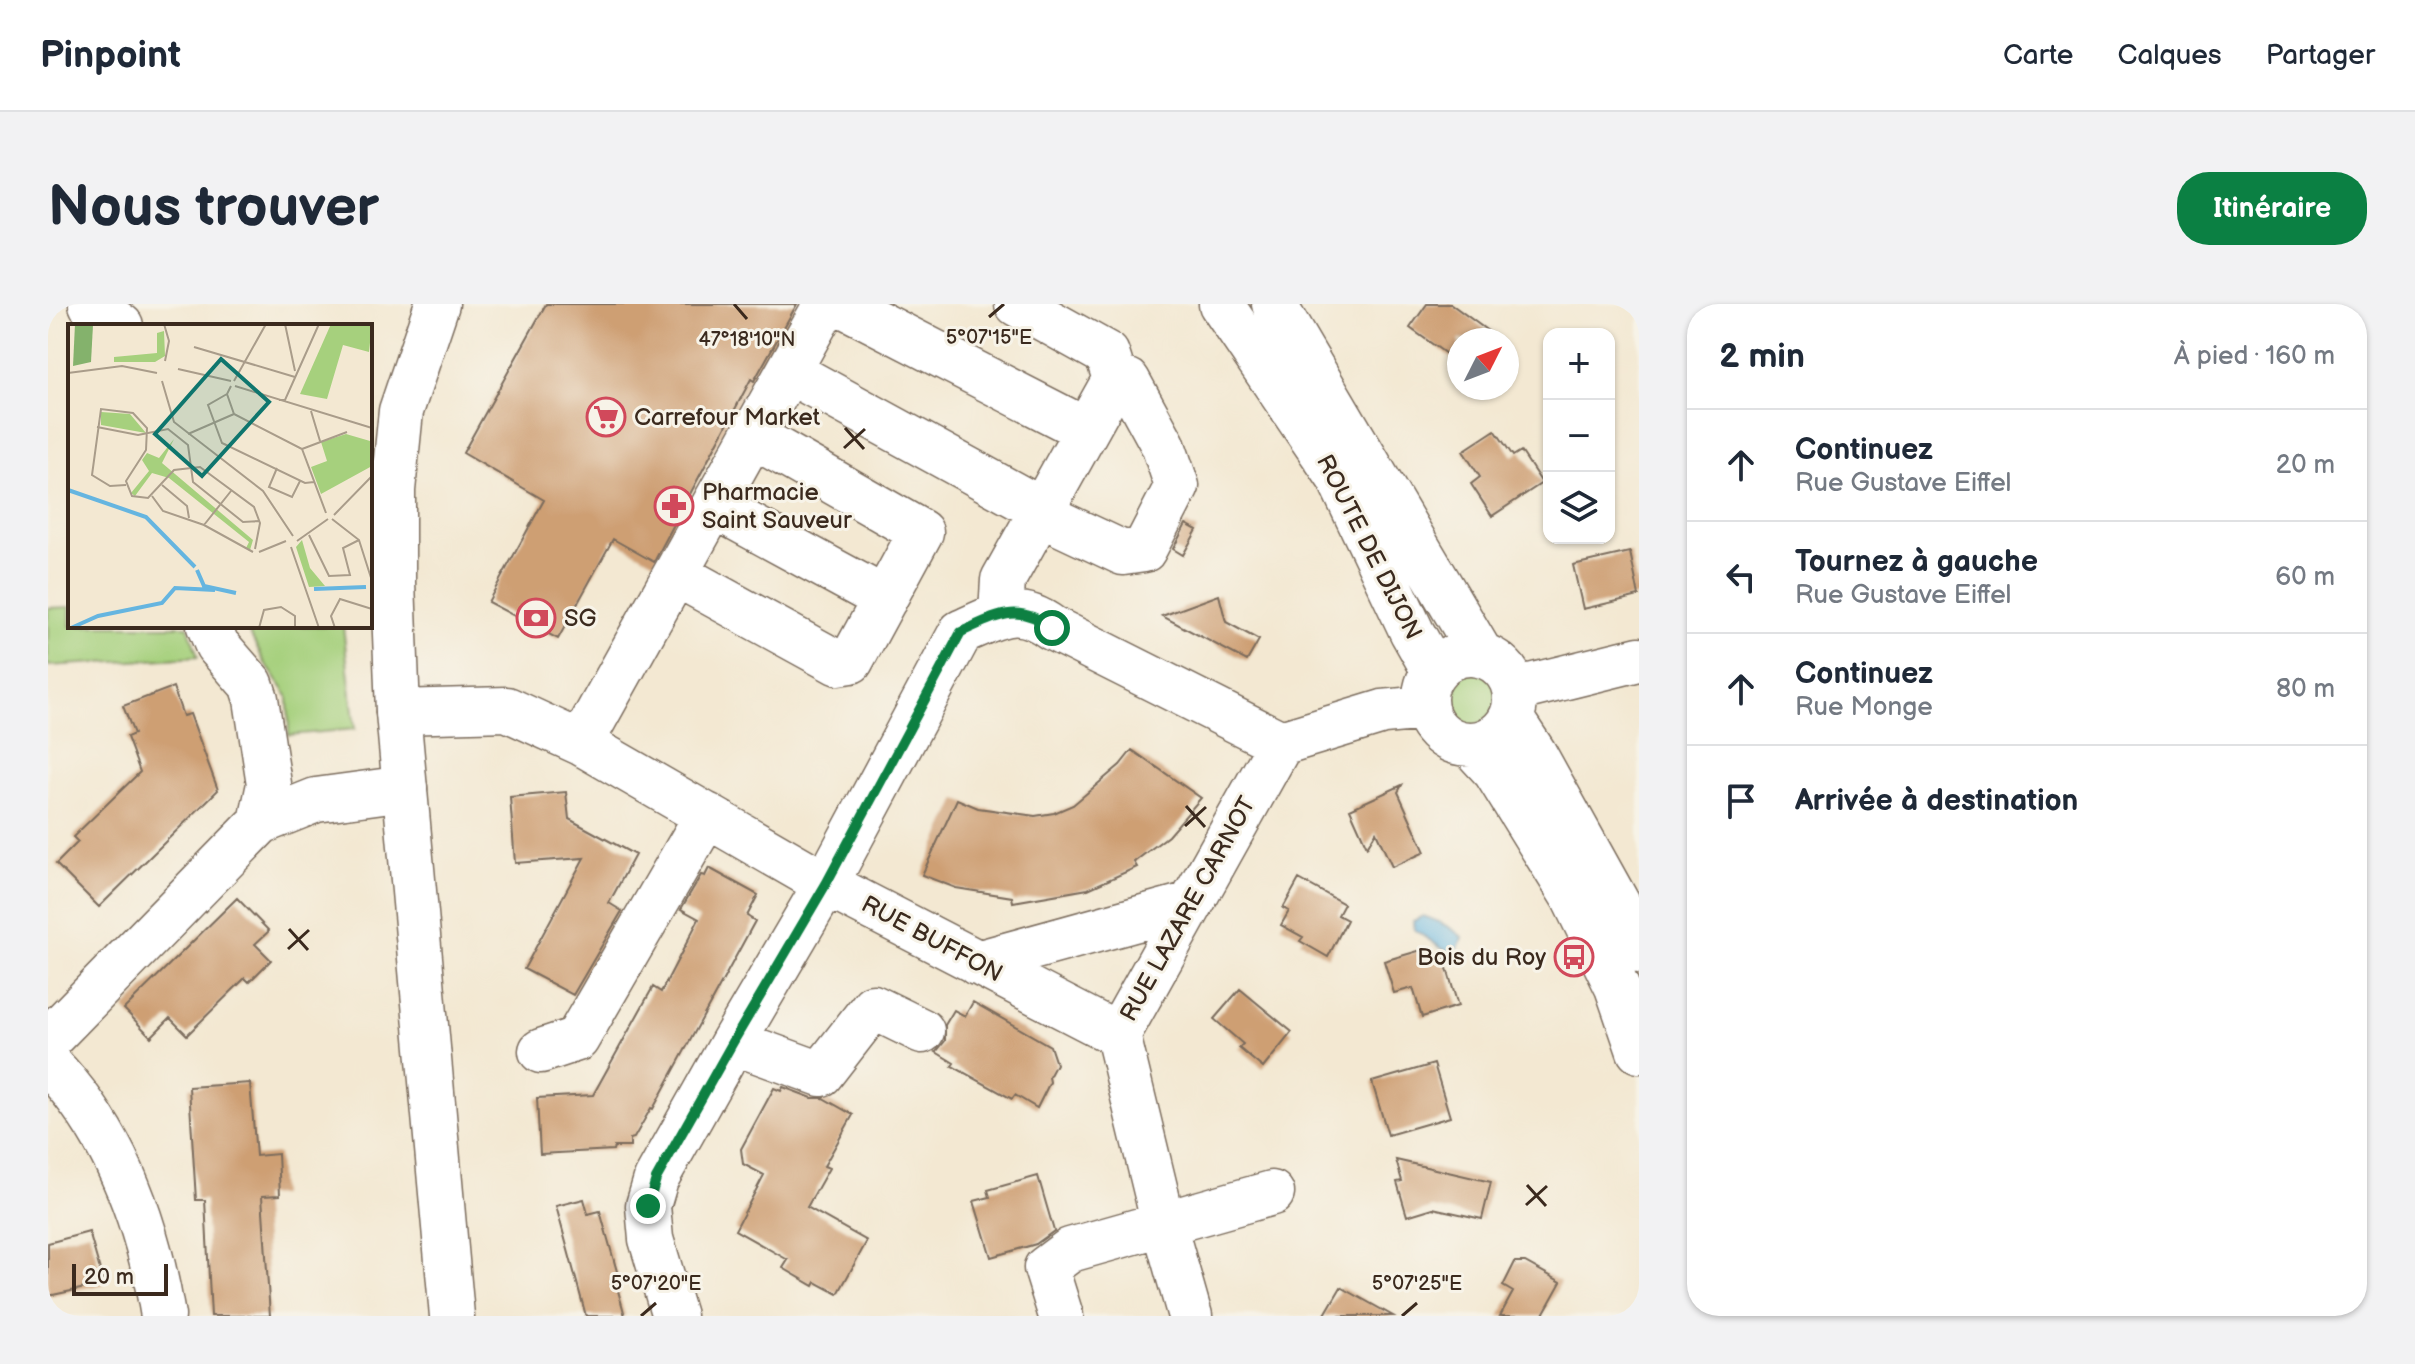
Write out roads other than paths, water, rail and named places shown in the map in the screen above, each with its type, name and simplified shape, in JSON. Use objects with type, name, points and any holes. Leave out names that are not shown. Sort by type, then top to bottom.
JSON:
[{"type":"street","points":[[91,304],[118,324]]},
{"type":"street","points":[[437,304],[401,411],[394,477],[393,582],[398,712],[452,1316]]},
{"type":"street","points":[[581,743],[826,304]]},
{"type":"street","points":[[841,304],[1086,430]]},
{"type":"street","points":[[1001,614],[1003,580],[1115,379],[1107,354],[1017,304]]},
{"type":"street","name":"ROUTE DE DIJON","points":[[1221,304],[1339,478],[1412,632],[1430,689],[1431,722],[1441,734],[1455,742],[1470,744],[1495,771],[1573,897],[1617,987],[1639,1051]]},
{"type":"street","name":"ROUTE DE DIJON","points":[[1274,304],[1482,656],[1503,668],[1512,704],[1534,753],[1629,924],[1639,951]]},
{"type":"street","points":[[790,372],[1041,512],[1123,553],[1144,550],[1177,486],[1163,445],[1128,381],[1115,379]]},
{"type":"street","points":[[676,574],[838,663],[851,661],[921,532],[753,436]]},
{"type":"street","points":[[714,506],[885,599]]},
{"type":"street","points":[[674,1316],[651,1239],[648,1206],[656,1179],[826,884],[961,632],[1001,614],[1033,614],[1052,628],[1281,743],[1383,712],[1430,689]]},
{"type":"street","points":[[210,628],[217,645],[251,684],[256,699],[269,784],[261,822]]},
{"type":"street","name":"ROUTE DE DIJON","points":[[1430,689],[1444,662],[1456,656],[1482,656]]},
{"type":"street","points":[[1470,744],[1483,743],[1494,737],[1512,704],[1639,659]]},
{"type":"street","name":"RUE BUFFON","points":[[398,712],[507,709],[581,743],[826,884],[1118,1035]]},
{"type":"street","name":"RUE LAZARE CARNOT","points":[[1190,1316],[1164,1225],[1118,1035],[1281,743]]},
{"type":"street","points":[[48,1040],[261,822],[316,800],[405,788]]},
{"type":"street","points":[[541,1051],[577,1039],[707,815]]},
{"type":"street","points":[[977,963],[1191,904]]},
{"type":"street","points":[[733,1042],[821,1074],[873,1007],[922,1031]]},
{"type":"street","points":[[48,1063],[94,1119],[122,1174],[149,1249],[163,1316]]},
{"type":"street","points":[[1061,1316],[1046,1268],[1070,1250],[1272,1193]]},
{"type":"water","points":[[1423,916],[1463,938],[1455,952],[1443,949],[1415,930],[1413,921]]},
{"type":"place","name":"Carrefour Market","points":[[606,417]]},
{"type":"place","name":"Pharmacie Saint Sauveur","points":[[674,506]]},
{"type":"place","name":"SG","points":[[536,618]]},
{"type":"place","name":"Bois du Roy","points":[[1574,957]]}]
